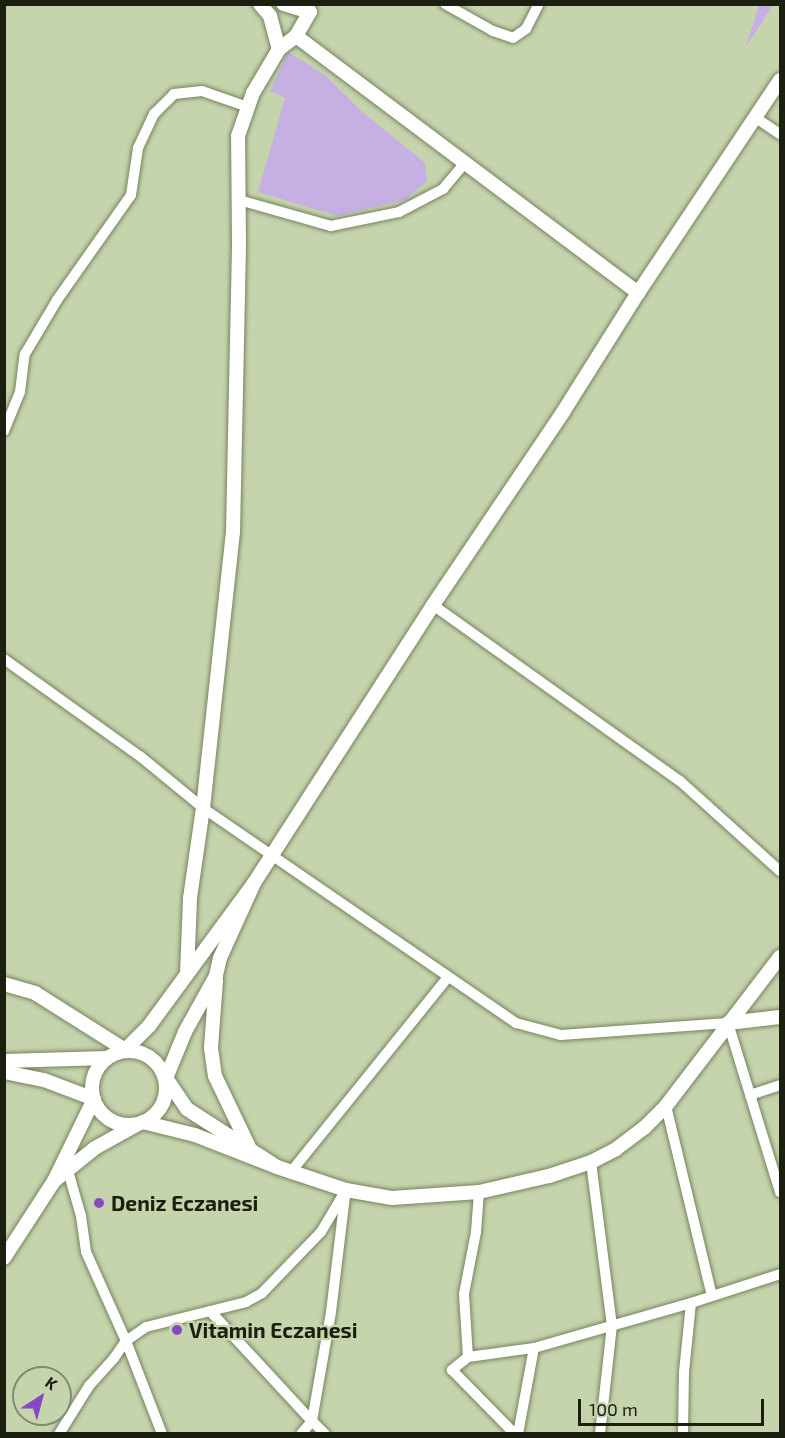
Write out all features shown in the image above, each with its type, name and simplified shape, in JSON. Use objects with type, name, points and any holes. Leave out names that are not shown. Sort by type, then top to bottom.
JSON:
[{"type":"main road","points":[[260,4],[270,16],[279,49]]},
{"type":"main road","points":[[188,974],[189,898],[203,808],[233,532],[238,136],[253,93],[279,49],[296,36],[313,8],[283,4]]},
{"type":"main road","points":[[296,36],[638,293]]},
{"type":"main road","points":[[4,1061],[107,1058],[125,1050],[149,1026],[254,883],[433,605],[563,412],[638,293],[780,80]]},
{"type":"main road","points":[[249,1147],[215,1076],[211,1048],[216,976],[220,958],[254,883]]},
{"type":"main road","points":[[107,1058],[94,1076],[92,1086],[94,1099],[105,1116],[115,1122],[140,1123],[195,1135],[283,1170],[346,1190],[392,1198],[479,1192],[591,1162],[626,1142],[666,1106],[780,957]]},
{"type":"main road","points":[[54,1181],[95,1148],[140,1123],[160,1108],[164,1099],[166,1078],[185,1032],[216,976]]},
{"type":"main road","points":[[4,984],[35,993],[125,1050],[145,1054],[153,1060],[187,1109],[283,1170]]},
{"type":"main road","points":[[728,1023],[780,1017]]},
{"type":"main road","points":[[4,1072],[44,1080],[94,1099]]},
{"type":"main road","points":[[4,1258],[54,1181],[94,1099]]},
{"type":"street","points":[[445,4],[494,31],[513,38],[526,29],[539,4]]},
{"type":"street","points":[[4,431],[20,392],[25,354],[57,300],[131,195],[138,148],[154,114],[174,94],[202,91],[248,106]]},
{"type":"street","points":[[756,118],[780,134]]},
{"type":"street","points":[[238,200],[331,226],[399,212],[443,189],[465,163]]},
{"type":"street","points":[[433,605],[680,781],[780,871]]},
{"type":"street","points":[[4,658],[141,757],[203,808],[516,1023],[561,1035],[728,1023],[780,1191]]},
{"type":"street","points":[[283,1170],[448,977]]},
{"type":"street","points":[[750,1095],[780,1085]]},
{"type":"street","points":[[666,1106],[712,1296]]},
{"type":"street","points":[[591,1162],[612,1325],[600,1434]]},
{"type":"street","points":[[68,1171],[81,1216],[86,1252],[126,1341],[162,1434]]},
{"type":"street","points":[[59,1434],[89,1386],[126,1341],[146,1327],[246,1302],[268,1288],[321,1232],[346,1190]]},
{"type":"street","points":[[301,1434],[312,1421],[331,1312],[346,1190]]},
{"type":"street","points":[[468,1358],[464,1294],[476,1232],[479,1192]]},
{"type":"street","points":[[517,1434],[452,1370],[468,1358],[534,1348],[691,1303],[780,1274]]},
{"type":"street","points":[[683,1434],[684,1372],[691,1303]]},
{"type":"street","points":[[210,1311],[325,1434]]},
{"type":"street","points":[[517,1434],[534,1348]]},
{"type":"shaded area","points":[[759,5],[773,5],[746,47]]},
{"type":"shaded area","points":[[288,52],[325,75],[360,110],[425,163],[427,181],[405,200],[338,216],[258,192],[285,98],[270,91]]},
{"type":"place","name":"Deniz Eczanesi","points":[[99,1203]]},
{"type":"place","name":"Vitamin Eczanesi","points":[[177,1330]]}]
